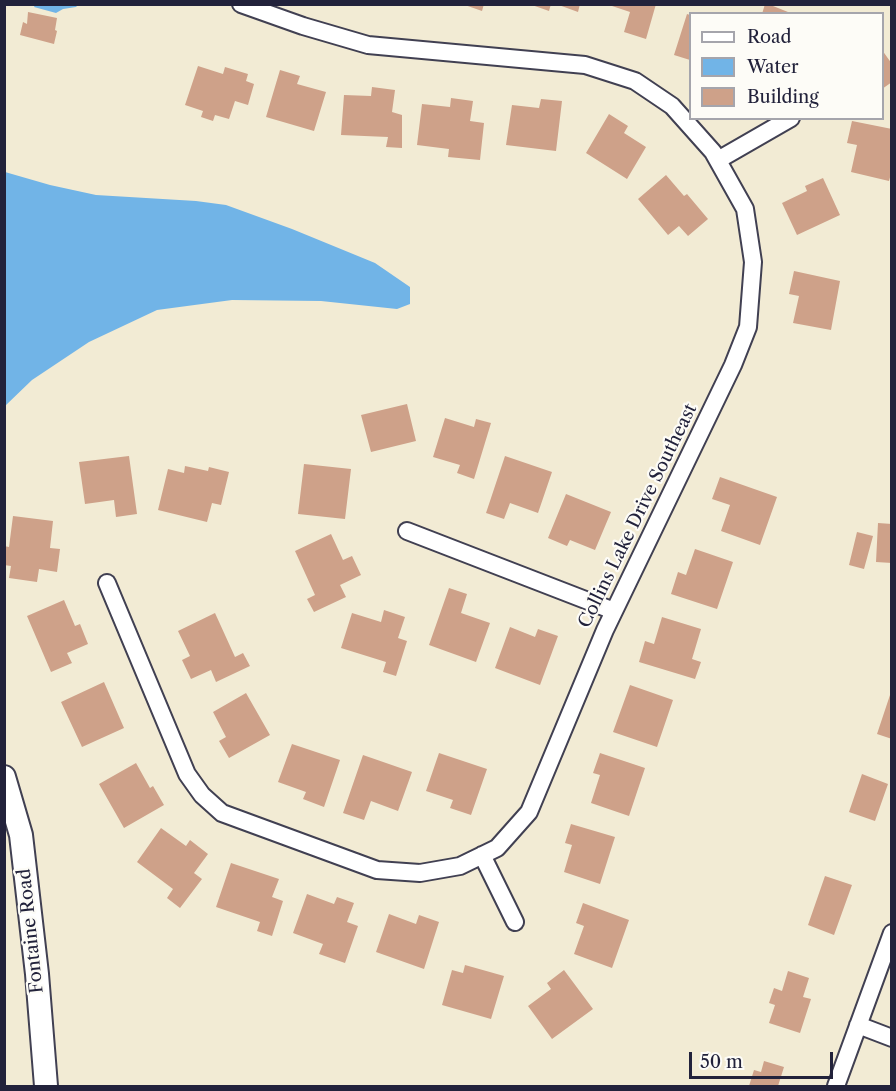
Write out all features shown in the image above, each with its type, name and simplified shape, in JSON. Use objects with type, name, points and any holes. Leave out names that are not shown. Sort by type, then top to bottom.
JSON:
[{"type":"main road","name":"Fontaine Road","points":[[4,777],[21,835],[37,974],[46,1086]]},
{"type":"street","name":"Collins Lake Drive Southeast","points":[[107,583],[187,774],[202,795],[222,813],[377,870],[420,873],[460,866],[497,848],[530,812],[614,611],[733,364],[748,327],[753,262],[746,209],[713,152],[672,106],[635,81],[585,65],[368,45],[303,26],[241,4]]},
{"type":"street","points":[[718,160],[788,120]]},
{"type":"street","points":[[407,531],[614,611]]},
{"type":"street","points":[[482,855],[515,922]]},
{"type":"street","points":[[836,1086],[891,933]]},
{"type":"street","points":[[858,1025],[891,1038]]},
{"type":"water","points":[[35,4],[78,5],[56,13],[34,7]]},
{"type":"water","points":[[5,172],[96,195],[226,205],[375,263],[410,287],[410,304],[397,309],[321,301],[232,300],[157,310],[89,342],[32,380],[5,406]]},
{"type":"building","points":[[462,4],[484,4],[482,11]]},
{"type":"building","points":[[529,4],[551,4],[549,11]]},
{"type":"building","points":[[556,4],[580,4],[578,12]]},
{"type":"building","points":[[656,4],[646,39],[624,32],[630,12],[609,5]]},
{"type":"building","points":[[765,4],[768,4],[788,12],[763,12]]},
{"type":"building","points":[[28,12],[57,18],[54,44],[20,35],[23,22],[27,24]]},
{"type":"building","points":[[687,14],[689,15],[689,60],[674,55]]},
{"type":"building","points":[[884,53],[892,64],[892,82],[884,88]]},
{"type":"building","points":[[198,66],[223,74],[225,67],[248,74],[246,81],[254,84],[248,105],[235,101],[229,119],[215,115],[213,121],[201,117],[203,111],[185,105]]},
{"type":"building","points":[[280,70],[300,76],[297,84],[326,92],[314,131],[266,117]]},
{"type":"building","points":[[372,87],[395,90],[392,112],[402,115],[402,148],[386,147],[388,137],[341,135],[344,95],[371,96]]},
{"type":"building","points":[[451,98],[473,101],[470,121],[484,123],[480,160],[448,157],[449,149],[417,145],[422,104],[450,107]]},
{"type":"building","points":[[541,99],[562,101],[556,151],[506,145],[512,105],[539,108]]},
{"type":"building","points":[[609,114],[628,126],[624,133],[646,147],[627,179],[586,153]]},
{"type":"building","points":[[852,121],[892,129],[892,170],[889,181],[851,172],[857,145],[847,143]]},
{"type":"building","points":[[666,175],[684,196],[687,194],[708,219],[688,236],[679,226],[668,235],[638,199]]},
{"type":"building","points":[[823,178],[840,215],[797,235],[782,203],[807,191],[805,186]]},
{"type":"building","points":[[794,271],[840,281],[831,330],[793,323],[799,296],[789,294]]},
{"type":"building","points":[[407,404],[416,441],[371,452],[361,415]]},
{"type":"building","points":[[445,418],[474,427],[476,419],[491,423],[474,479],[457,473],[460,465],[433,457]]},
{"type":"building","points":[[129,456],[137,514],[116,517],[114,500],[85,504],[79,462]]},
{"type":"building","points":[[505,456],[552,472],[538,513],[510,503],[504,519],[486,513]]},
{"type":"building","points":[[304,464],[351,469],[345,519],[298,514]]},
{"type":"building","points":[[185,466],[208,471],[209,467],[229,472],[221,505],[212,503],[207,522],[158,510],[168,469],[184,473]]},
{"type":"building","points":[[720,477],[777,497],[760,545],[721,531],[730,505],[712,499]]},
{"type":"building","points":[[566,494],[611,512],[595,550],[570,540],[567,546],[548,538]]},
{"type":"building","points":[[13,516],[53,521],[50,548],[60,549],[57,572],[39,569],[37,582],[9,578],[11,566],[4,565],[4,546],[9,547]]},
{"type":"building","points":[[878,523],[892,524],[892,563],[876,562]]},
{"type":"building","points":[[857,532],[873,536],[864,569],[849,565]]},
{"type":"building","points":[[331,534],[343,560],[352,556],[361,575],[340,585],[346,597],[314,612],[307,599],[315,595],[295,551]]},
{"type":"building","points":[[695,549],[733,562],[717,609],[671,594],[678,572],[686,575]]},
{"type":"building","points":[[449,588],[467,594],[461,613],[490,623],[476,662],[429,645]]},
{"type":"building","points":[[64,600],[75,626],[80,624],[88,644],[67,653],[72,663],[51,672],[27,616]]},
{"type":"building","points":[[384,610],[405,617],[398,638],[407,641],[396,676],[383,672],[386,662],[341,648],[352,613],[381,622]]},
{"type":"building","points":[[215,613],[235,657],[243,653],[250,666],[216,682],[211,670],[191,679],[182,660],[190,656],[178,631]]},
{"type":"building","points":[[662,617],[701,629],[692,659],[701,662],[695,679],[639,662],[645,641],[654,644]]},
{"type":"building","points":[[510,627],[535,637],[538,629],[558,636],[540,685],[495,668]]},
{"type":"building","points":[[104,682],[124,728],[82,747],[61,702]]},
{"type":"building","points":[[630,685],[673,700],[657,747],[613,732]]},
{"type":"building","points":[[892,692],[892,739],[877,734]]},
{"type":"building","points":[[246,693],[270,735],[229,758],[219,741],[226,737],[213,712]]},
{"type":"building","points":[[292,744],[340,760],[324,807],[303,799],[306,792],[278,782]]},
{"type":"building","points":[[439,753],[487,769],[471,815],[450,808],[453,800],[426,791]]},
{"type":"building","points":[[600,753],[645,768],[629,816],[591,803],[600,775],[593,773]]},
{"type":"building","points":[[363,755],[412,772],[398,811],[371,801],[364,820],[343,813]]},
{"type":"building","points":[[136,763],[150,788],[153,786],[164,805],[124,828],[99,784]]},
{"type":"building","points":[[862,774],[888,784],[875,821],[849,812]]},
{"type":"building","points":[[571,824],[615,837],[600,884],[564,872],[572,845],[565,843]]},
{"type":"building","points":[[161,828],[186,846],[190,840],[208,854],[194,873],[202,879],[180,908],[167,898],[173,889],[137,862]]},
{"type":"building","points":[[231,863],[279,879],[272,897],[283,901],[272,936],[257,931],[260,922],[216,907]]},
{"type":"building","points":[[825,876],[852,885],[834,935],[808,925]]},
{"type":"building","points":[[307,894],[334,904],[337,897],[354,903],[347,922],[358,926],[345,963],[319,954],[323,944],[293,933]]},
{"type":"building","points":[[583,903],[629,920],[612,968],[574,954],[584,926],[576,923]]},
{"type":"building","points":[[389,914],[416,924],[419,915],[439,922],[424,969],[376,952]]},
{"type":"building","points":[[465,965],[504,976],[491,1019],[442,1005],[452,970],[463,973]]},
{"type":"building","points":[[564,970],[593,1009],[552,1039],[528,1006],[551,989],[547,983]]},
{"type":"building","points":[[788,971],[809,978],[803,997],[811,999],[800,1033],[769,1023],[775,1005],[769,1003],[774,988],[782,991]]},
{"type":"building","points":[[764,1061],[784,1067],[778,1086],[749,1086],[754,1070],[761,1072]]}]
